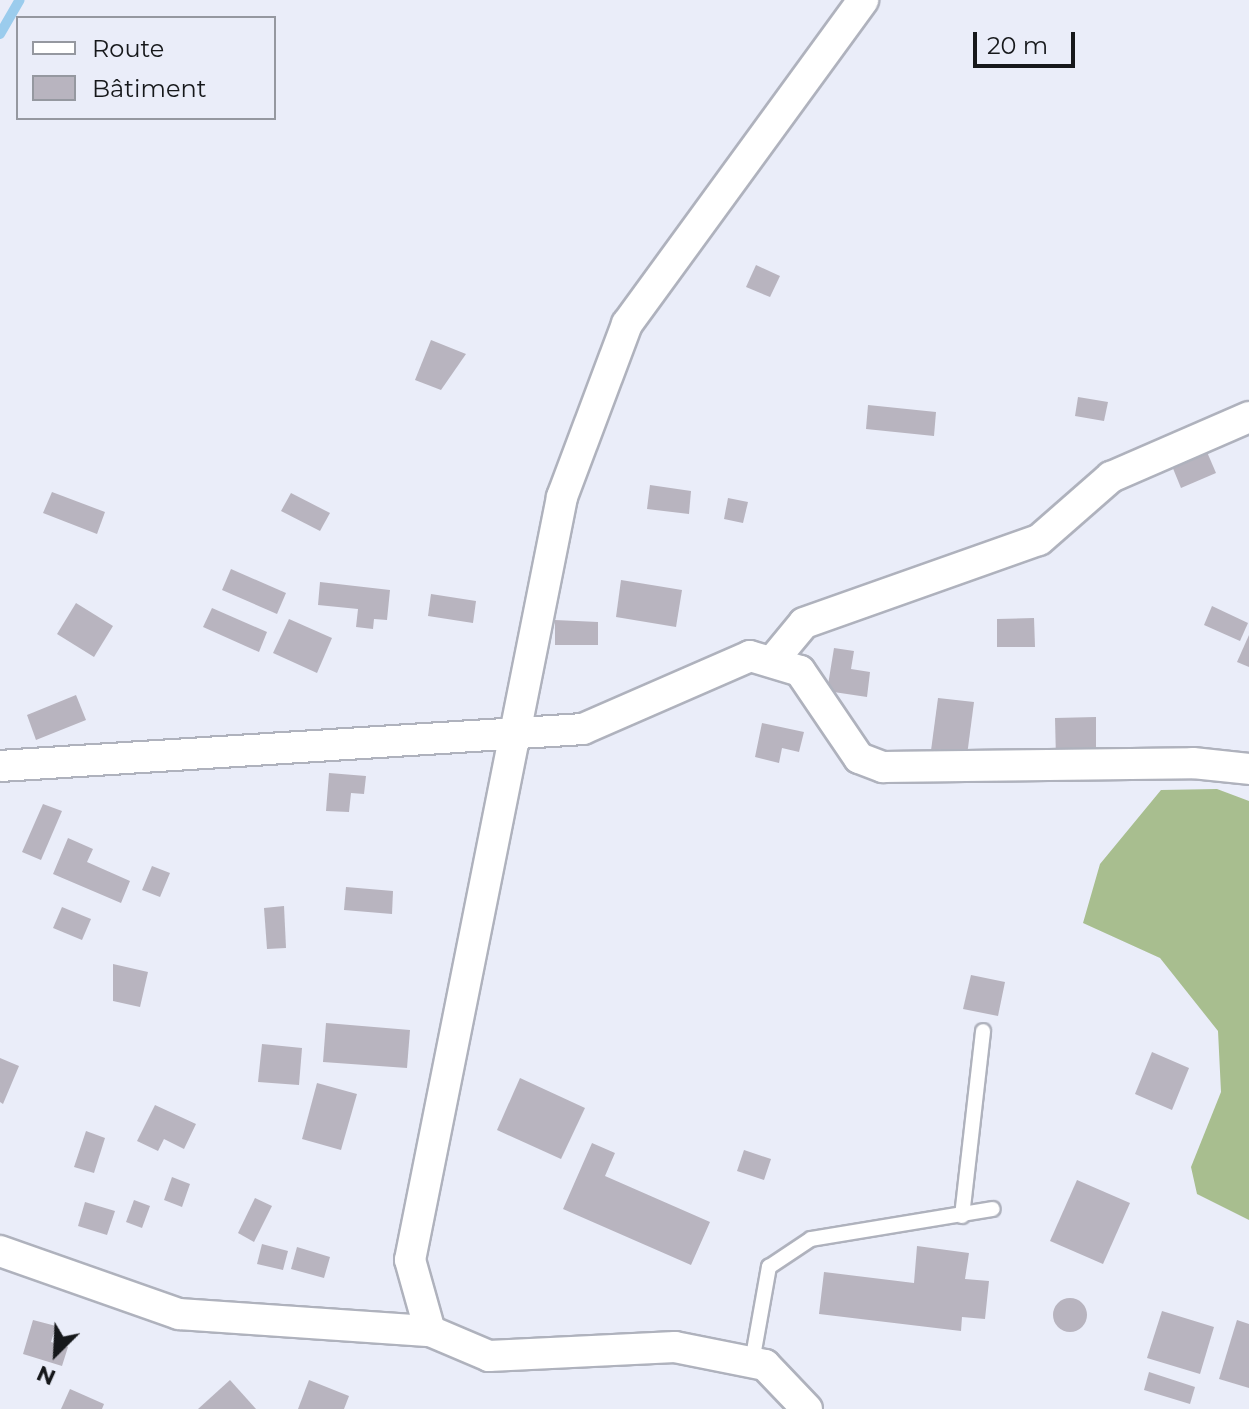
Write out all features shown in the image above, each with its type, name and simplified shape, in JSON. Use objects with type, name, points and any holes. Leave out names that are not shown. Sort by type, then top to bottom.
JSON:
[{"type":"street","points":[[430,1331],[410,1260],[510,736],[562,497],[627,324],[863,0]]},
{"type":"street","points":[[775,658],[804,623],[1039,540],[1111,477],[1249,417]]},
{"type":"street","points":[[0,766],[583,729],[732,658],[775,658],[818,689],[859,758],[883,767],[1193,763],[1249,769]]},
{"type":"street","points":[[0,1251],[179,1314],[430,1331],[489,1356],[675,1347],[752,1362],[765,1365],[807,1409]]},
{"type":"lane","points":[[962,1216],[983,1031]]},
{"type":"lane","points":[[752,1362],[769,1267],[811,1239],[993,1209]]},
{"type":"green space","points":[[1217,789],[1249,801],[1249,1220],[1197,1194],[1191,1167],[1221,1092],[1218,1031],[1160,958],[1083,923],[1100,864],[1161,790]]},
{"type":"building","points":[[756,265],[780,276],[770,297],[746,287]]},
{"type":"building","points":[[431,340],[466,354],[441,390],[415,380]]},
{"type":"building","points":[[1078,397],[1108,402],[1104,421],[1075,416]]},
{"type":"building","points":[[868,405],[936,412],[934,436],[866,429]]},
{"type":"building","points":[[1207,452],[1216,473],[1181,488],[1172,466]]},
{"type":"building","points":[[650,485],[691,491],[689,514],[647,509]]},
{"type":"building","points":[[52,492],[105,512],[97,534],[43,513]]},
{"type":"building","points":[[291,493],[330,513],[320,531],[281,511]]},
{"type":"building","points":[[728,498],[748,502],[743,523],[724,519]]},
{"type":"building","points":[[231,569],[286,593],[277,614],[222,590]]},
{"type":"building","points":[[621,580],[682,590],[676,627],[616,617]]},
{"type":"building","points":[[320,582],[390,590],[387,620],[374,619],[373,629],[356,627],[358,609],[318,605]]},
{"type":"building","points":[[431,594],[476,601],[473,623],[428,616]]},
{"type":"building","points":[[76,603],[113,626],[94,657],[57,634]]},
{"type":"building","points":[[1212,606],[1248,623],[1240,641],[1204,625]]},
{"type":"building","points":[[212,608],[267,632],[259,652],[203,627]]},
{"type":"building","points":[[1034,618],[1035,647],[997,647],[997,619]]},
{"type":"building","points":[[289,619],[332,638],[317,673],[273,653]]},
{"type":"building","points":[[555,620],[598,622],[598,645],[555,645]]},
{"type":"building","points":[[1249,635],[1249,667],[1237,662]]},
{"type":"building","points":[[834,648],[854,651],[851,669],[870,672],[867,697],[827,691]]},
{"type":"building","points":[[76,695],[86,720],[36,740],[27,715]]},
{"type":"building","points":[[938,698],[974,702],[966,763],[930,758]]},
{"type":"building","points":[[1096,717],[1096,759],[1056,759],[1055,718]]},
{"type":"building","points":[[762,723],[804,732],[799,752],[782,748],[779,763],[755,757]]},
{"type":"building","points":[[329,773],[366,776],[364,794],[351,793],[349,812],[326,811]]},
{"type":"building","points":[[43,804],[62,811],[41,860],[22,852]]},
{"type":"building","points":[[68,838],[93,849],[87,862],[130,881],[121,903],[53,874]]},
{"type":"building","points":[[152,866],[170,873],[160,897],[142,890]]},
{"type":"building","points":[[346,887],[393,891],[392,914],[344,910]]},
{"type":"building","points":[[284,906],[286,948],[267,949],[264,908]]},
{"type":"building","points":[[62,907],[91,919],[82,940],[53,928]]},
{"type":"building","points":[[113,964],[148,972],[140,1007],[113,1001]]},
{"type":"building","points":[[971,975],[1005,982],[998,1016],[963,1009]]},
{"type":"building","points":[[326,1023],[410,1030],[407,1068],[323,1062]]},
{"type":"building","points":[[262,1044],[302,1048],[299,1085],[258,1082]]},
{"type":"building","points":[[1152,1052],[1189,1068],[1172,1110],[1135,1094]]},
{"type":"building","points":[[0,1058],[19,1066],[3,1104],[0,1102]]},
{"type":"building","points":[[520,1078],[585,1108],[561,1159],[497,1130]]},
{"type":"building","points":[[317,1083],[357,1094],[341,1150],[302,1139]]},
{"type":"building","points":[[155,1105],[196,1124],[184,1149],[164,1139],[158,1151],[137,1141]]},
{"type":"building","points":[[86,1131],[105,1138],[94,1173],[74,1167]]},
{"type":"building","points":[[592,1143],[615,1153],[605,1176],[710,1222],[691,1265],[563,1209]]},
{"type":"building","points":[[744,1150],[771,1159],[764,1180],[737,1171]]},
{"type":"building","points":[[172,1177],[190,1184],[182,1207],[164,1200]]},
{"type":"building","points":[[1077,1180],[1130,1203],[1103,1264],[1050,1241]]},
{"type":"building","points":[[255,1198],[272,1206],[254,1242],[238,1233]]},
{"type":"building","points":[[134,1200],[150,1206],[142,1228],[126,1222]]},
{"type":"building","points":[[85,1202],[115,1211],[107,1235],[78,1226]]},
{"type":"building","points":[[262,1244],[288,1251],[283,1270],[257,1264]]},
{"type":"building","points":[[917,1246],[969,1253],[965,1279],[989,1281],[985,1319],[962,1317],[961,1331],[819,1314],[824,1272],[914,1283]]},
{"type":"building","points":[[297,1247],[330,1257],[324,1278],[291,1269]]},
{"type":"building","points":[[1070,1298],[1082,1303],[1087,1315],[1082,1327],[1070,1332],[1058,1327],[1053,1315],[1058,1303]]},
{"type":"building","points":[[1162,1311],[1214,1327],[1200,1374],[1147,1358]]},
{"type":"building","points":[[33,1320],[56,1326],[51,1342],[68,1347],[62,1366],[23,1354]]},
{"type":"building","points":[[1237,1320],[1249,1324],[1249,1388],[1219,1379]]},
{"type":"building","points":[[1149,1372],[1195,1387],[1190,1404],[1144,1390]]},
{"type":"building","points":[[230,1380],[256,1409],[198,1409]]},
{"type":"building","points":[[309,1380],[349,1396],[344,1409],[298,1409]]},
{"type":"building","points":[[70,1389],[104,1404],[102,1409],[61,1409]]},
{"type":"waterway","points":[[0,34],[20,0]]}]
